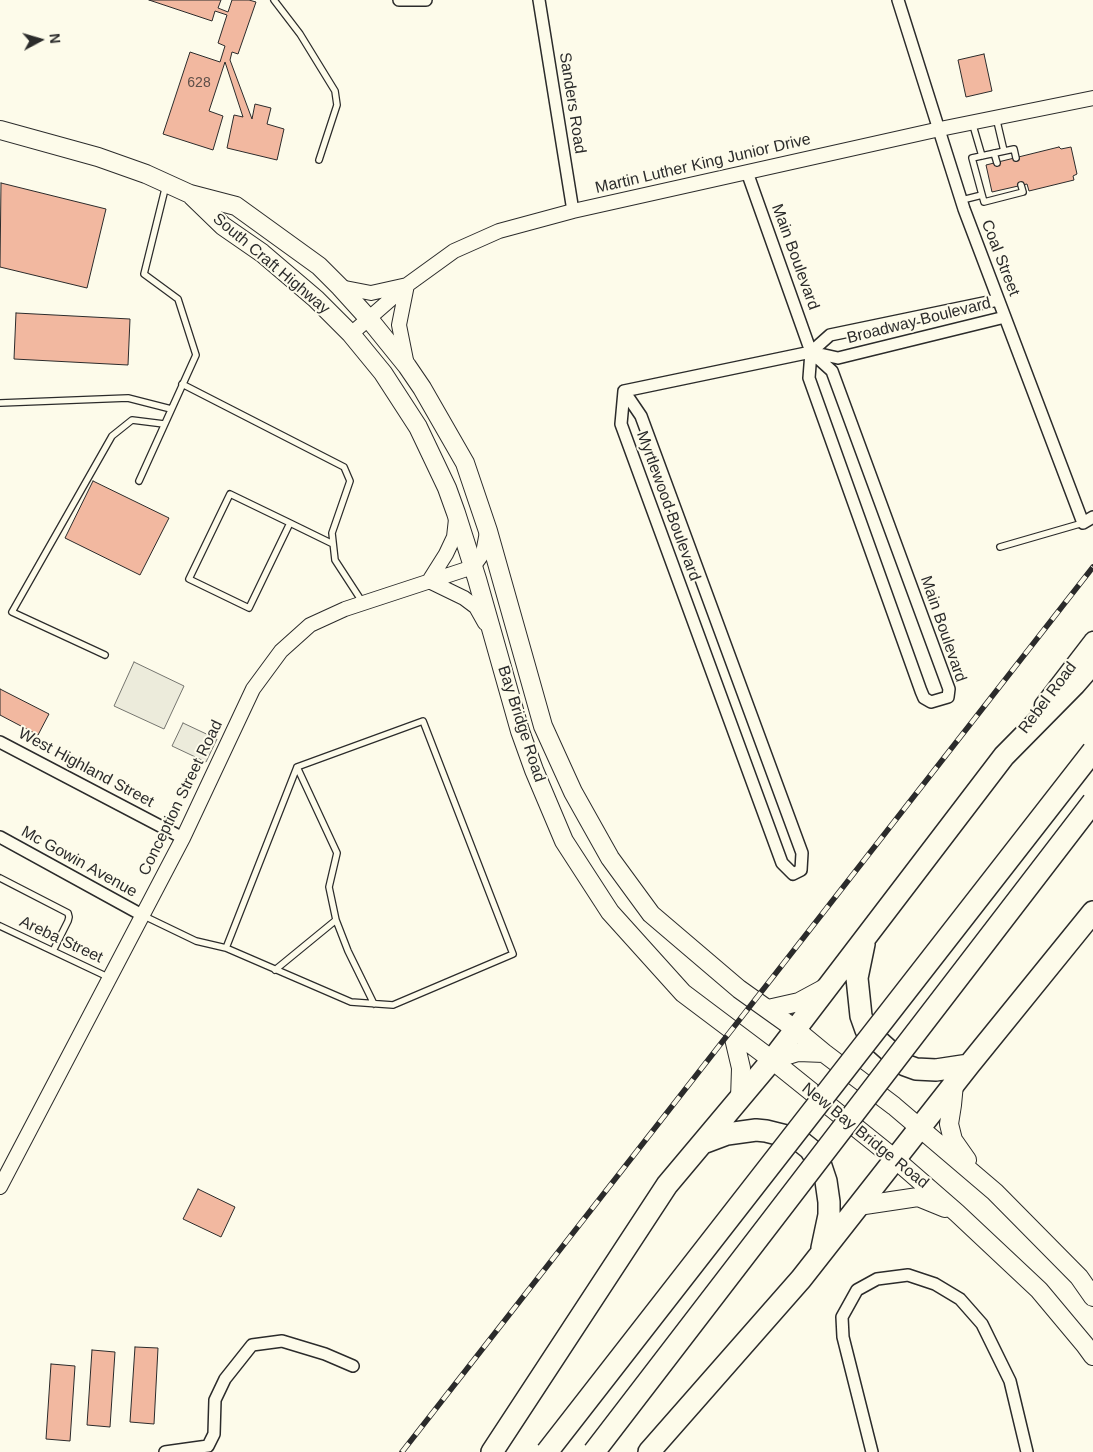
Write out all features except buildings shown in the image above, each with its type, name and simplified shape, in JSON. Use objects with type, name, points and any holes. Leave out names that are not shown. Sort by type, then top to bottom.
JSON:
[{"type":"highway","points":[[492,1452],[667,1185],[772,1060],[1004,756],[1075,684],[1093,663]]},
{"type":"highway","points":[[547,1452],[1093,751]]},
{"type":"highway","points":[[594,1452],[1093,802]]},
{"type":"highway","points":[[649,1452],[801,1279],[969,1065],[1093,912]]},
{"type":"highway","points":[[866,936],[857,978],[861,1016],[866,1030],[905,1065],[916,1069],[936,1070],[969,1065]]},
{"type":"highway","points":[[701,1144],[727,1134],[766,1130],[800,1141],[810,1150],[822,1166],[829,1202],[829,1215],[821,1253]]},
{"type":"main road","name":"South Craft Highway","points":[[0,130],[98,157],[190,194],[236,206],[319,266],[369,319]]},
{"type":"main road","name":"South Craft Highway","points":[[190,194],[223,226],[262,253],[351,334]]},
{"type":"main road","name":"Bay Bridge Road","points":[[369,319],[407,366],[422,388],[465,463],[488,531],[543,726],[573,792],[610,858],[651,914],[740,989],[894,1106],[980,1179]]},
{"type":"main road","name":"Bay Bridge Road","points":[[351,334],[383,373],[418,427],[448,488],[473,567],[520,731],[564,841],[610,912],[683,993],[772,1060]]},
{"type":"main road","points":[[473,567],[488,576],[516,672],[534,696]]},
{"type":"main road","name":"Rebel Road","points":[[1004,756],[1093,640]]},
{"type":"main road","points":[[768,1009],[799,1002],[830,985]]},
{"type":"main road","points":[[732,1030],[741,1068],[740,1099]]},
{"type":"main road","points":[[772,1060],[798,1052],[824,1053]]},
{"type":"main road","name":"New Bay Bridge Road","points":[[772,1060],[895,1159],[957,1212],[1039,1290],[1093,1356]]},
{"type":"main road","points":[[954,1084],[949,1124],[953,1140],[980,1179],[1080,1277],[1093,1297]]},
{"type":"main road","points":[[858,1206],[918,1197],[957,1212]]},
{"type":"street","points":[[399,0],[426,0]]},
{"type":"street","name":"Sanders Road","points":[[539,0],[574,211]]},
{"type":"street","name":"Coal Street","points":[[898,0],[962,200],[1083,523]]},
{"type":"street","name":"Martin Luther King Junior Drive","points":[[351,334],[408,285],[454,250],[499,231],[574,211],[747,172],[972,122],[1093,98]]},
{"type":"street","name":"Main Boulevard","points":[[747,172],[812,352],[832,371],[949,689],[948,697],[931,702],[924,698],[921,691],[808,378],[812,352]]},
{"type":"street","points":[[340,287],[371,293],[408,285],[399,324],[407,366]]},
{"type":"street","name":"Broadway Boulevard","points":[[812,352],[830,335],[998,300]]},
{"type":"street","name":"Broadway Boulevard","points":[[624,391],[812,352],[838,358],[1005,317]]},
{"type":"street","name":"Myrtlewood Boulevard","points":[[624,391],[641,416],[802,853],[801,870],[793,874],[782,863],[621,424],[624,391]]},
{"type":"street","points":[[456,513],[454,537],[429,581],[464,598],[476,607],[492,633]]},
{"type":"street","points":[[1083,523],[1093,517]]},
{"type":"street","points":[[473,567],[484,553],[488,531]]},
{"type":"street","name":"Conception Street Road","points":[[0,1187],[183,838],[253,689],[281,651],[310,625],[345,609],[473,567]]},
{"type":"street","name":"West Highland Street","points":[[0,742],[183,838]]},
{"type":"street","name":"Mc Gowin Avenue","points":[[0,837],[142,915]]},
{"type":"street","points":[[872,1452],[843,1337],[842,1317],[856,1290],[877,1279],[908,1275],[935,1284],[960,1299],[982,1324],[1010,1380],[1028,1452]]},
{"type":"street","points":[[165,1452],[208,1446],[214,1434],[215,1400],[225,1379],[252,1345],[282,1341],[325,1354],[353,1366]]},
{"type":"lane","points":[[274,0],[300,34],[336,91],[337,105],[319,160]]},
{"type":"lane","points":[[996,118],[1004,151]]},
{"type":"lane","points":[[972,122],[982,156]]},
{"type":"lane","points":[[1016,158],[1014,149],[972,158],[984,202],[1023,192],[1021,185]]},
{"type":"lane","points":[[994,153],[997,162]]},
{"type":"lane","points":[[139,481],[196,355],[178,299],[144,274],[166,183]]},
{"type":"lane","points":[[1002,190],[1004,197]]},
{"type":"lane","points":[[962,200],[982,195]]},
{"type":"lane","points":[[182,384],[344,467],[350,481],[332,533],[335,560],[363,603]]},
{"type":"lane","points":[[0,403],[128,398],[171,409]]},
{"type":"lane","points":[[106,654],[12,612],[112,436],[132,420],[164,424]]},
{"type":"lane","points":[[290,523],[249,608],[189,578],[230,494],[290,523],[333,544]]},
{"type":"lane","points":[[1000,547],[1083,523]]},
{"type":"lane","points":[[142,915],[196,941],[226,948],[351,1002],[393,1004],[514,954],[423,721],[297,767],[226,948]]},
{"type":"lane","points":[[297,767],[337,853],[329,888],[336,920],[348,951],[374,1004]]},
{"type":"lane","points":[[0,878],[68,913],[68,921],[53,951]]},
{"type":"lane","points":[[275,970],[336,920]]},
{"type":"lane","name":"Areba Street","points":[[0,926],[110,978]]},
{"type":"shaded area","points":[[134,662],[184,686],[164,729],[114,706]]},
{"type":"shaded area","points":[[183,723],[217,739],[206,762],[172,746]]},
{"type":"railway","points":[[402,1452],[1093,567]]}]
